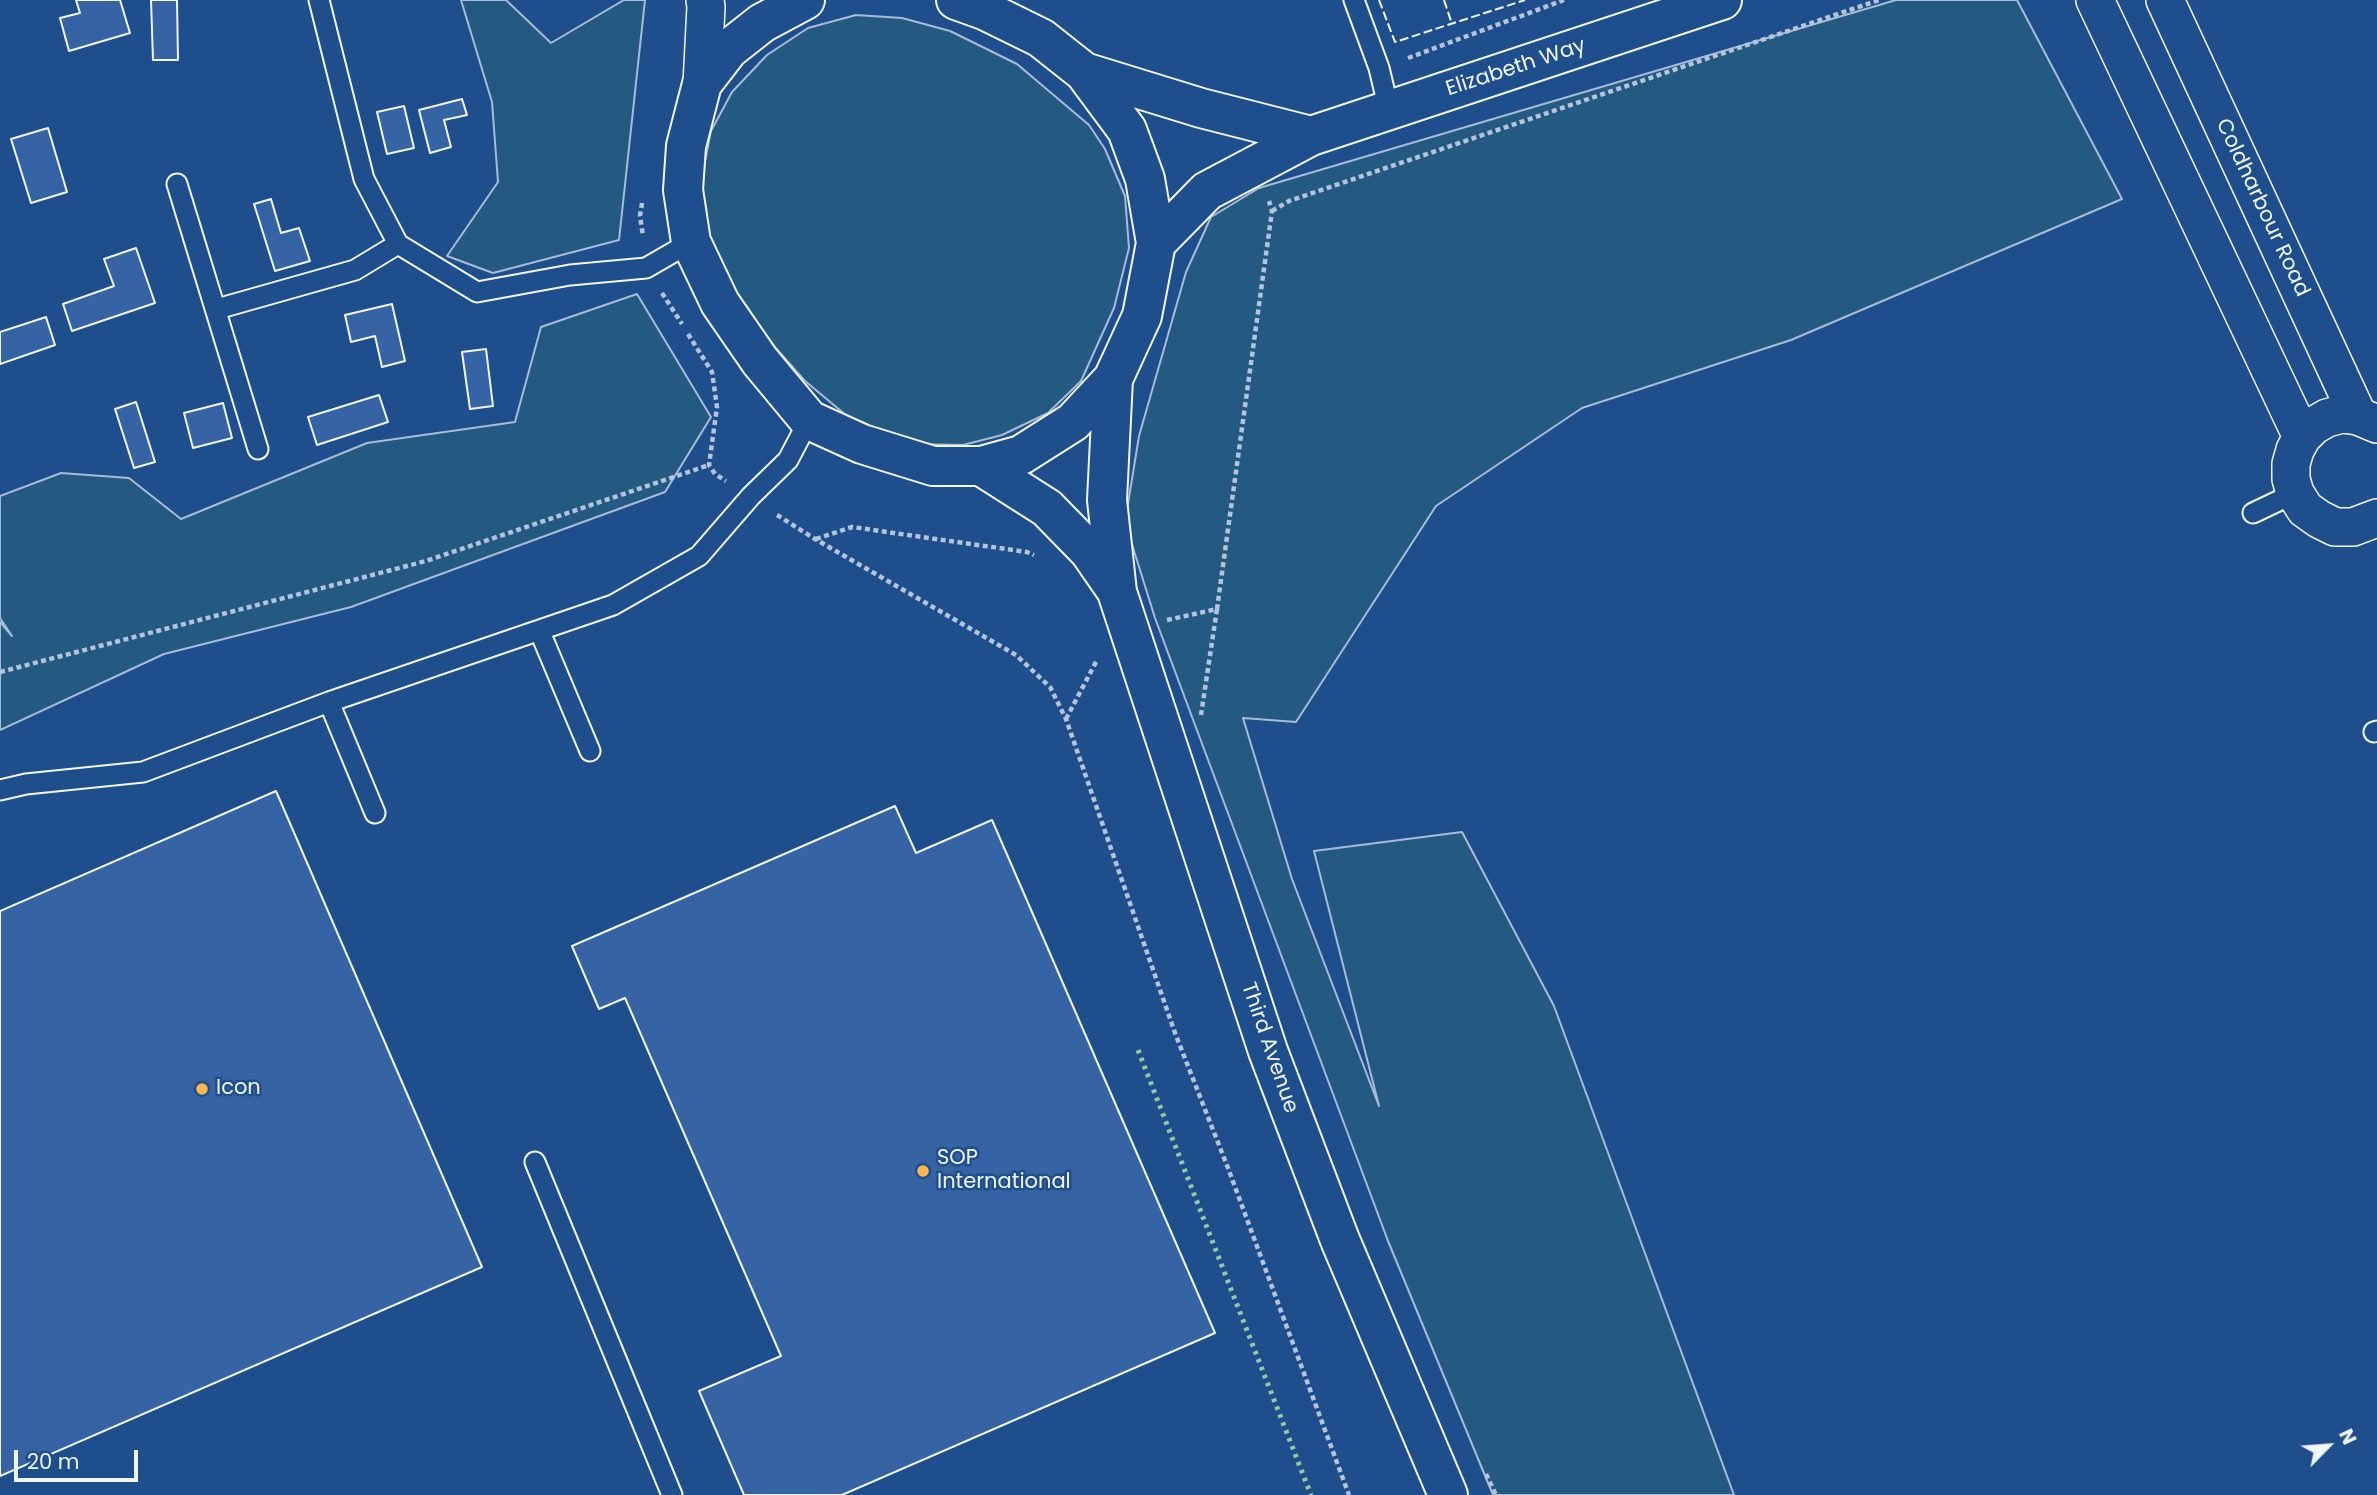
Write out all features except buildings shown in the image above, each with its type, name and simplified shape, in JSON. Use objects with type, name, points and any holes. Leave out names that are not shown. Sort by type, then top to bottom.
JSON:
[{"type":"main road","points":[[805,0],[762,23],[729,49],[702,84],[686,157],[683,190],[691,242],[720,303],[760,361],[809,420],[862,444],[933,466],[981,466],[1021,455],[1073,422],[1113,379],[1142,316],[1156,243],[1145,179],[1127,131],[1084,72],[1041,38],[984,10],[956,0]]},
{"type":"main road","name":"Elizabeth Way","points":[[1156,243],[1208,191],[1311,136],[1722,0]]},
{"type":"main road","points":[[1084,72],[1201,108],[1311,136]]},
{"type":"main road","name":"Third Avenue","points":[[1113,379],[1107,500],[1117,592],[1268,1051],[1340,1240],[1448,1495]]},
{"type":"main road","name":"Third Avenue","points":[[981,466],[1047,508],[1089,551],[1117,592]]},
{"type":"street","points":[[702,84],[705,0]]},
{"type":"street","points":[[2081,0],[2116,43]]},
{"type":"street","points":[[2095,0],[2302,437],[2291,464],[2295,493],[2305,509],[2335,527],[2375,527]]},
{"type":"street","name":"Coldharbour Road","points":[[2165,0],[2368,420]]},
{"type":"street","name":"Coldharbour Road","points":[[2302,437],[2313,426],[2342,414],[2368,420]]},
{"type":"lane","points":[[320,0],[364,179],[398,244],[477,292],[570,275],[646,268],[691,242]]},
{"type":"lane","points":[[1354,0],[1379,68],[1389,110]]},
{"type":"lane","points":[[177,184],[258,449]]},
{"type":"lane","points":[[217,309],[355,270],[398,244]]},
{"type":"lane","points":[[0,790],[26,784],[143,772],[329,702],[613,605],[699,556],[751,496],[788,460],[809,420]]},
{"type":"lane","points":[[2253,513],[2295,493]]},
{"type":"lane","points":[[540,632],[590,751]]},
{"type":"lane","points":[[329,702],[375,813]]},
{"type":"lane","points":[[535,1162],[672,1495]]},
{"type":"path","points":[[1379,68],[1564,0]]},
{"type":"path","points":[[1272,211],[1289,201],[1880,0]]},
{"type":"path","points":[[1196,707],[1200,720],[1272,211],[1268,198]]},
{"type":"path","points":[[0,672],[426,561],[709,466]]},
{"type":"path","points":[[787,522],[1016,654],[1049,687],[1066,719],[1175,1033],[1233,1181],[1349,1495]]},
{"type":"path","points":[[816,539],[852,527],[1027,552],[1037,556]]},
{"type":"path","points":[[1164,621],[1217,609]]},
{"type":"path","points":[[1066,719],[1102,650]]},
{"type":"path","points":[[1485,1471],[1496,1495]]},
{"type":"shaded area","points":[[461,0],[506,0],[551,43],[624,0],[645,0],[619,240],[493,273],[447,256],[498,182],[492,102]]},
{"type":"shaded area","points":[[1896,0],[2017,0],[2122,199],[1791,340],[1582,408],[1436,506],[1296,722],[1243,718],[1292,879],[1379,1106],[1314,851],[1462,832],[1554,1006],[1734,1495],[1493,1495],[1388,1241],[1155,618],[1125,522],[1139,436],[1186,272],[1211,217],[1259,188]]},
{"type":"shaded area","points":[[856,15],[902,18],[950,31],[1017,64],[1089,125],[1105,149],[1125,196],[1129,248],[1114,308],[1081,381],[1048,413],[1002,435],[963,445],[911,444],[853,421],[805,381],[758,328],[730,286],[708,232],[701,182],[711,131],[732,92],[767,55],[808,28]]},
{"type":"shaded area","points":[[637,294],[711,417],[665,492],[351,607],[164,654],[0,730],[0,622],[12,636],[0,618],[0,496],[61,473],[129,478],[181,519],[367,443],[515,422],[541,327]]},
{"type":"hedge","points":[[1138,1050],[1311,1495]]},
{"type":"fence","points":[[1379,0],[1395,42],[1525,0]]},
{"type":"fence","points":[[1444,0],[1452,24]]},
{"type":"place","name":"Icon","points":[[202,1089]]},
{"type":"place","name":"SOP International","points":[[923,1171]]}]
